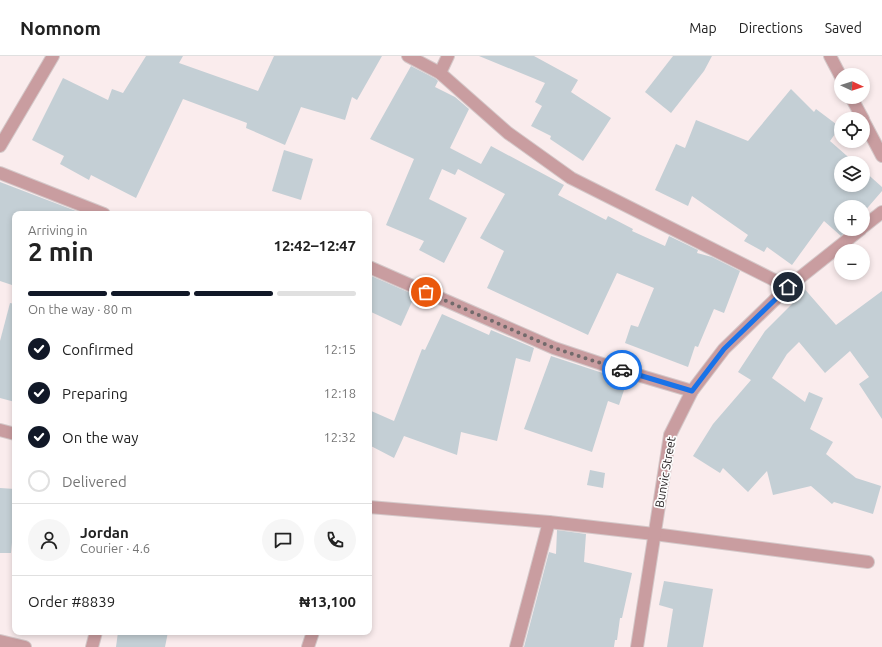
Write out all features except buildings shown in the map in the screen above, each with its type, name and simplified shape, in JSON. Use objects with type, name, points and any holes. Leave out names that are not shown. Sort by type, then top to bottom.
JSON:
[{"type":"street","points":[[0,146],[53,56]]},
{"type":"street","points":[[408,56],[440,73],[508,133],[571,178],[788,287]]},
{"type":"street","points":[[440,73],[448,56]]},
{"type":"street","points":[[830,56],[836,68]]},
{"type":"street","points":[[870,133],[882,156]]},
{"type":"street","points":[[0,173],[96,211]]},
{"type":"street","points":[[870,221],[882,212]]},
{"type":"street","name":"Bunvic Street","points":[[638,647],[670,435],[692,391],[724,349],[788,287],[852,236]]},
{"type":"street","points":[[372,268],[554,348],[614,368],[692,391]]},
{"type":"street","points":[[0,430],[12,433]]},
{"type":"street","points":[[372,507],[549,522],[868,562]]},
{"type":"street","points":[[516,647],[549,522]]},
{"type":"street","points":[[92,647],[95,635]]},
{"type":"street","points":[[308,647],[312,635]]},
{"type":"street","points":[[0,641],[26,647]]},
{"type":"way so far","points":[[426,292],[554,348],[622,370]]},
{"type":"route","points":[[622,370],[692,391],[724,349],[788,287]]}]
